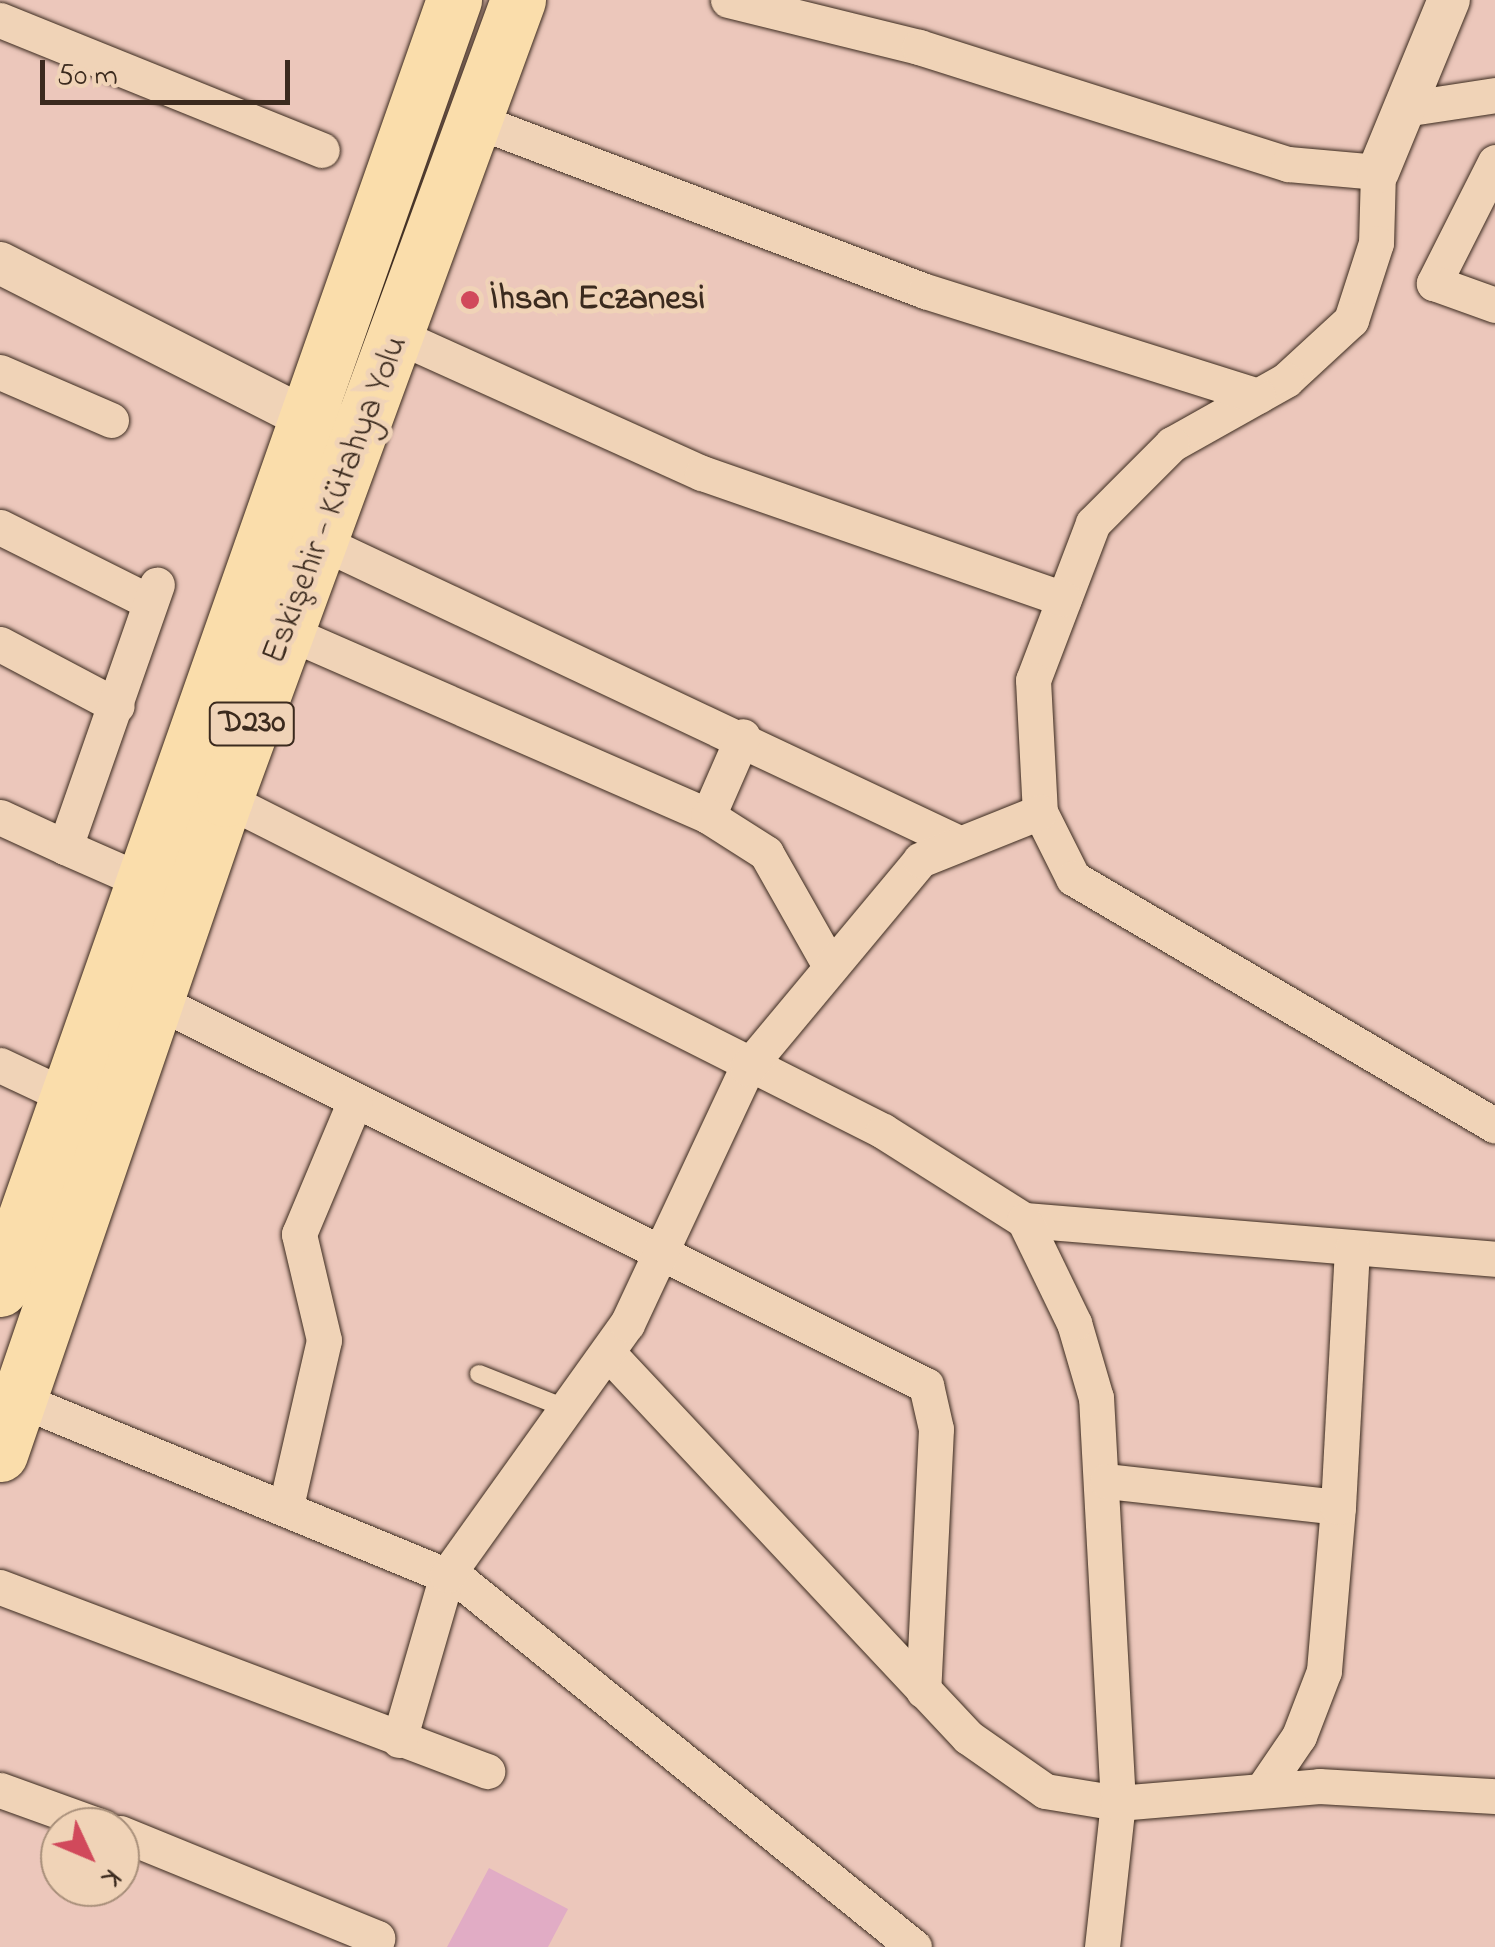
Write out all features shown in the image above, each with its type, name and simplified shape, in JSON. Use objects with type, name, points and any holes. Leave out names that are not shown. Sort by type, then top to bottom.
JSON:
[{"type":"highway","name":"Eskişehir - Kütahya Yolu","points":[[0,1454],[155,1000],[319,541],[336,424],[454,0]]},
{"type":"highway","name":"Eskişehir - Kütahya Yolu","points":[[0,1289],[10,1230],[66,1096],[140,880],[336,424],[398,336],[472,119],[518,0]]},
{"type":"street","points":[[728,0],[919,47],[1288,164],[1378,172]]},
{"type":"street","points":[[1449,0],[1378,172],[1376,243],[1351,320],[1258,396],[1172,444],[1093,524],[1033,680],[1040,812],[1073,878],[1495,1126]]},
{"type":"street","points":[[7,23],[322,150]]},
{"type":"street","points":[[1404,109],[1495,95]]},
{"type":"street","points":[[472,119],[925,291],[1258,396]]},
{"type":"street","points":[[1495,162],[1434,283],[1495,304]]},
{"type":"street","points":[[0,262],[336,424]]},
{"type":"street","points":[[398,336],[702,473],[1064,599]]},
{"type":"street","points":[[0,372],[111,420]]},
{"type":"street","points":[[0,526],[154,594],[65,848]]},
{"type":"street","points":[[319,541],[742,736],[959,843]]},
{"type":"street","points":[[285,631],[708,816],[766,853],[827,961]]},
{"type":"street","points":[[0,644],[117,706]]},
{"type":"street","points":[[708,816],[742,736]]},
{"type":"street","points":[[226,798],[747,1068],[883,1131],[1024,1220],[1495,1259]]},
{"type":"street","points":[[399,1740],[447,1575],[609,1354],[747,1068],[827,961],[920,860],[1040,812]]},
{"type":"street","points":[[0,817],[140,880]]},
{"type":"street","points":[[155,1000],[354,1101],[661,1247],[926,1385],[936,1429],[923,1691]]},
{"type":"street","points":[[0,1064],[66,1096]]},
{"type":"street","points":[[286,1506],[324,1340],[298,1234],[354,1101]]},
{"type":"street","points":[[1024,1220],[1074,1322],[1106,1481],[1118,1803],[1102,1947]]},
{"type":"street","points":[[1263,1790],[1299,1736],[1324,1671],[1338,1507],[1352,1248]]},
{"type":"street","points":[[609,1354],[968,1737],[1045,1791],[1118,1803],[1263,1790],[1495,1796]]},
{"type":"street","points":[[18,1399],[447,1575],[563,1656],[914,1947]]},
{"type":"street","points":[[1106,1481],[1338,1507]]},
{"type":"street","points":[[0,1586],[487,1771]]},
{"type":"street","points":[[0,1790],[47,1807]]},
{"type":"street","points":[[140,1841],[377,1938],[375,1947]]},
{"type":"lane","points":[[479,1374],[570,1410]]},
{"type":"building","points":[[489,1868],[568,1909],[548,1947],[447,1947]]},
{"type":"place","name":"İhsan Eczanesi","points":[[470,300]]}]
